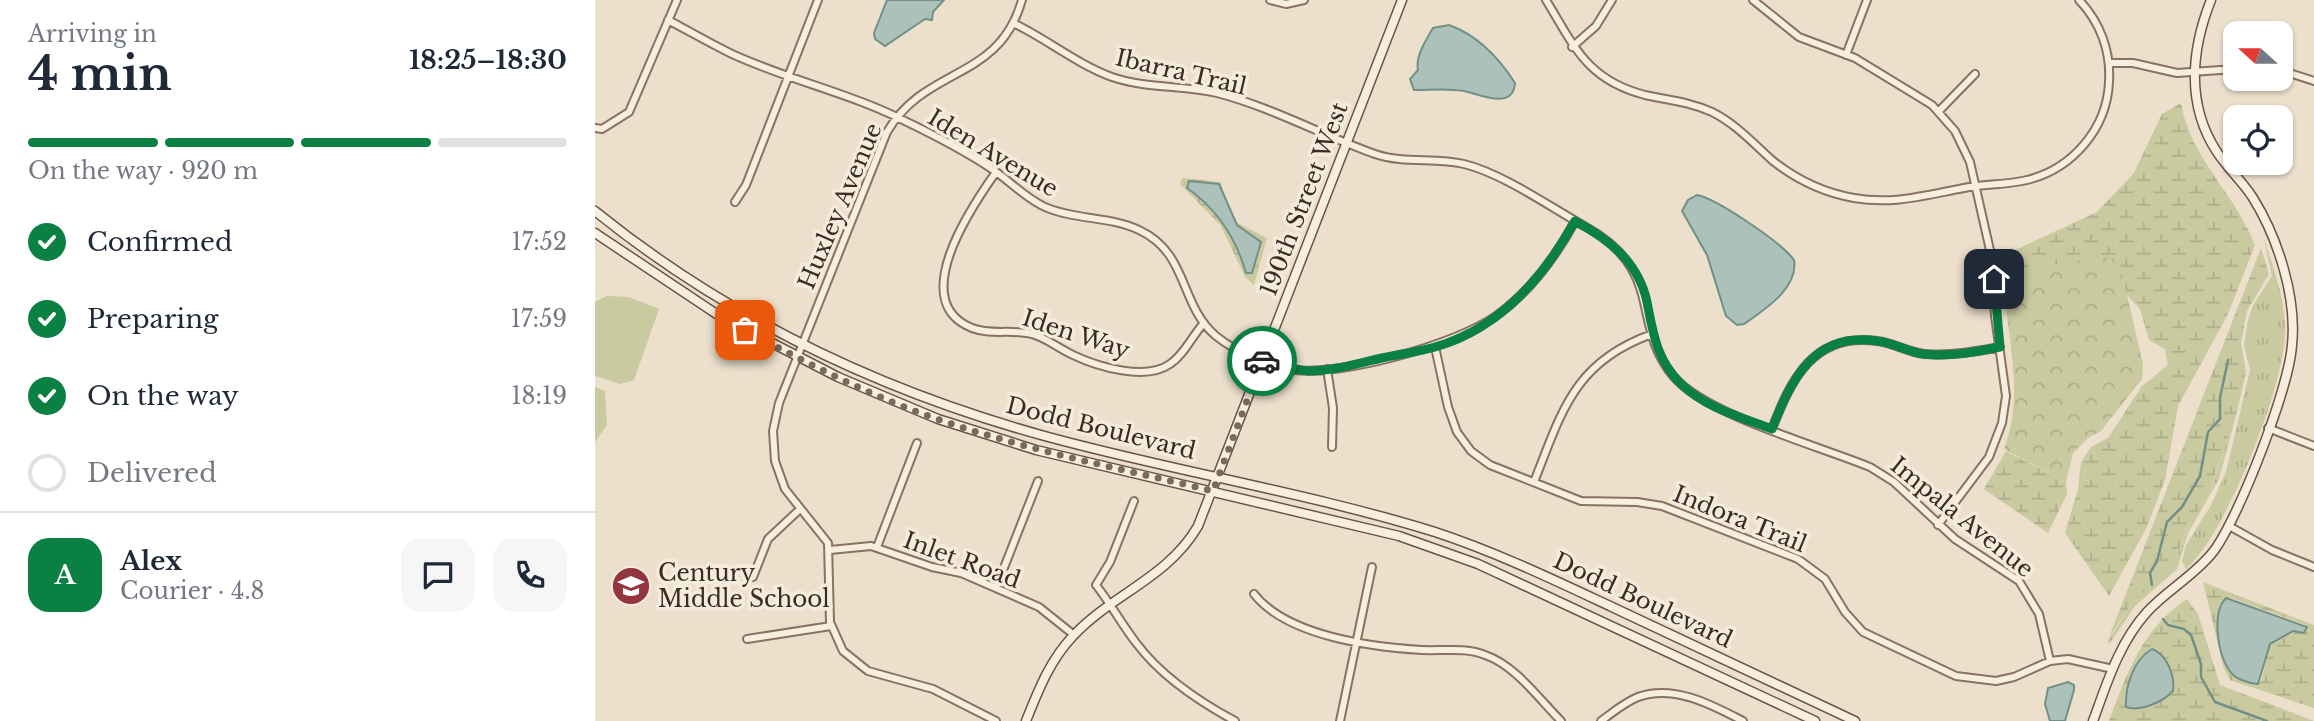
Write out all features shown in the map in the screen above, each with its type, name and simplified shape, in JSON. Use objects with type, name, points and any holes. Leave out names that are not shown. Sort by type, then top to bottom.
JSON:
[{"type":"main road","name":"190th Street West","points":[[1026,721],[1049,669],[1074,635],[1159,573],[1176,556],[1198,526],[1402,0]]},
{"type":"main road","points":[[2093,721],[2113,669],[2139,621],[2197,569],[2229,526],[2290,364],[2293,335],[2290,301],[2261,212],[2207,133],[2197,99],[2193,73],[2199,33],[2211,0]]},
{"type":"main road","name":"Dodd Boulevard","points":[[595,211],[684,276],[802,344],[887,383],[984,418],[1041,435],[1368,513],[1480,548],[1855,721]]},
{"type":"main road","name":"Dodd Boulevard","points":[[595,233],[718,315],[797,357],[942,421],[1036,450],[1380,531],[1478,564],[1815,721]]},
{"type":"street","points":[[595,128],[602,129],[629,112],[677,0]]},
{"type":"street","points":[[735,202],[750,176],[818,0]]},
{"type":"street","name":"Huxley Avenue","points":[[829,550],[822,532],[800,509],[779,476],[772,446],[775,417],[884,138],[897,117],[926,89],[992,53],[1015,24],[1023,0]]},
{"type":"street","points":[[1270,0],[1286,4],[1304,0]]},
{"type":"street","points":[[1546,0],[1572,47],[1594,69],[1621,86],[1693,104],[1722,117],[1784,169],[1827,191],[1863,200],[1899,201],[2035,178],[2075,154],[2091,135],[2103,112],[2109,88],[2109,63],[2100,30],[2079,0]]},
{"type":"street","points":[[1572,47],[1596,26],[1612,0]]},
{"type":"street","points":[[1753,0],[1799,37],[1876,69],[1939,111],[1964,146],[1991,253],[2006,388],[1999,432],[1978,474],[1938,525]]},
{"type":"street","points":[[1846,55],[1867,0]]},
{"type":"street","name":"Iden Avenue","points":[[668,20],[732,54],[897,117],[996,172],[1047,208],[1082,218],[1123,224],[1155,239],[1179,268],[1203,323],[1229,345],[1262,360],[1296,370],[1327,369],[1435,347],[1474,330],[1512,304],[1548,265],[1575,221]]},
{"type":"street","name":"Ibarra Trail","points":[[1015,24],[1078,61],[1114,77],[1153,86],[1215,93],[1346,142]]},
{"type":"street","points":[[2109,63],[2127,62],[2163,71],[2193,73],[2223,70]]},
{"type":"street","points":[[1939,111],[1975,74]]},
{"type":"street","points":[[2293,75],[2314,82]]},
{"type":"street","name":"Impala Avenue","points":[[1346,142],[1384,157],[1448,161],[1472,166],[1605,239],[1631,267],[1646,299],[1652,334],[1669,370],[1692,393],[1719,408],[1880,472],[1938,525],[1970,550],[2011,573],[2025,588],[2039,614],[2050,661]]},
{"type":"street","name":"Iden Way","points":[[996,172],[966,218],[945,272],[945,297],[963,323],[983,331],[1028,333],[1078,358],[1143,372],[1160,370],[1174,361],[1203,323]]},
{"type":"street","points":[[1534,482],[1565,404],[1579,382],[1613,351],[1652,334]]},
{"type":"street","points":[[1772,429],[1793,378],[1812,358],[1832,346],[1874,340],[1910,352],[1938,354],[2000,347]]},
{"type":"street","name":"Indora Trail","points":[[1435,347],[1450,414],[1465,444],[1485,463],[1581,502],[1637,502],[1662,506],[1798,558],[1825,579],[1845,612],[1863,632],[1956,676],[1996,681],[2014,677],[2050,661],[2084,660],[2113,669]]},
{"type":"street","points":[[1327,369],[1333,408],[1332,447]]},
{"type":"street","points":[[2268,428],[2314,446]]},
{"type":"street","points":[[877,547],[917,443]]},
{"type":"street","points":[[996,589],[1038,481]]},
{"type":"street","points":[[1134,501],[1110,562],[1096,585],[1137,644],[1159,668],[1184,690],[1235,721]]},
{"type":"street","points":[[753,577],[768,539],[800,509]]},
{"type":"street","points":[[2229,526],[2272,550],[2314,567]]},
{"type":"street","name":"Inlet Road","points":[[829,550],[859,545],[877,547],[932,568],[961,573],[1047,612],[1074,635]]},
{"type":"street","points":[[829,550],[831,626],[843,651],[859,666],[933,689],[996,721]]},
{"type":"street","points":[[1341,721],[1372,567]]},
{"type":"street","points":[[1254,594],[1275,615],[1318,632],[1401,648],[1485,654],[1508,668],[1561,721]]},
{"type":"street","points":[[747,639],[831,626]]},
{"type":"street","points":[[1601,721],[1638,697],[1664,692],[1686,695],[1744,721]]},
{"type":"green space","points":[[2181,103],[2194,141],[2255,245],[2228,314],[2178,406],[2165,480],[2146,529],[2109,596],[2065,533],[2078,489],[2081,462],[2091,447],[2108,438],[2142,386],[2168,365],[2165,349],[2149,340],[2140,309],[2116,283],[2009,292],[2004,255],[2097,212],[2134,173],[2162,114]]},
{"type":"green space","points":[[1182,178],[1221,182],[1224,196],[1219,184],[1190,181],[1196,192],[1215,211],[1231,236],[1246,272],[1252,273],[1261,242],[1237,225],[1234,218],[1236,222],[1267,238],[1254,285],[1245,277],[1221,226],[1180,184]]},
{"type":"green space","points":[[2264,239],[2279,286],[2285,322],[2282,358],[2275,388],[2235,493],[2202,551],[2186,569],[2182,561],[2186,545],[2210,507],[2226,472],[2250,370],[2244,345],[2248,320],[2253,305],[2272,276]]},
{"type":"green space","points":[[2261,248],[2269,274],[2247,311],[2241,343],[2246,372],[2237,412],[2206,501],[2187,528],[2172,568],[2134,601],[2109,637]]},
{"type":"green space","points":[[2101,257],[2115,259],[2120,265],[2143,364],[2142,379],[2101,431],[2088,438],[2073,453],[2066,482],[2004,449],[2010,428],[2014,385],[2004,276],[2026,277],[2045,266]]},
{"type":"green space","points":[[607,296],[629,297],[659,309],[634,380],[620,384],[595,376],[595,302]]},
{"type":"green space","points":[[2030,308],[2034,329],[2015,332],[2011,312]]},
{"type":"green space","points":[[595,387],[605,391],[607,425],[595,442]]},
{"type":"green space","points":[[2237,412],[2219,479],[2188,533],[2177,569],[2135,606],[2110,643],[2107,642],[2134,601],[2172,568],[2187,529],[2211,488]]},
{"type":"green space","points":[[2006,451],[2066,482],[2067,494],[2048,533],[1984,489]]},
{"type":"green space","points":[[2203,582],[2314,625],[2314,708],[2230,680],[2224,669]],"holes":[[[2231,598],[2306,625],[2300,632],[2293,631],[2270,644],[2261,682],[2248,681],[2230,669],[2225,660],[2219,637],[2218,613]]]},
{"type":"green space","points":[[2187,599],[2198,614],[2220,685],[2314,721],[2109,721],[2138,653],[2158,624]],"holes":[[[2152,649],[2171,673],[2173,691],[2160,699],[2126,703],[2129,680],[2136,665]]]},
{"type":"shaded area","points":[[887,0],[944,0],[933,12],[932,20],[925,19],[885,46],[875,39],[874,33]]},
{"type":"shaded area","points":[[1449,25],[1487,48],[1515,83],[1513,92],[1502,99],[1494,99],[1458,90],[1414,90],[1410,79],[1418,70],[1418,60],[1424,43],[1433,28]]},
{"type":"shaded area","points":[[1189,181],[1219,184],[1237,225],[1261,242],[1252,273],[1246,273],[1237,248],[1224,225],[1198,196],[1187,188]]},
{"type":"shaded area","points":[[1697,195],[1719,204],[1748,222],[1794,260],[1794,270],[1786,289],[1744,324],[1737,325],[1726,316],[1707,255],[1682,211],[1688,200]]},
{"type":"shaded area","points":[[2226,598],[2307,627],[2304,633],[2293,631],[2270,644],[2258,684],[2234,676],[2225,663],[2219,644],[2217,623],[2221,605]]},
{"type":"shaded area","points":[[2152,649],[2162,656],[2169,666],[2173,691],[2151,705],[2126,707],[2131,675],[2140,660]]},
{"type":"shaded area","points":[[2068,682],[2074,685],[2074,690],[2065,721],[2050,721],[2045,704],[2048,688]]},
{"type":"waterway","points":[[2152,585],[2150,573],[2157,561],[2167,522],[2182,507],[2200,476],[2208,432],[2220,419],[2220,398],[2228,360]]},
{"type":"waterway","points":[[2163,619],[2168,625],[2184,629],[2191,635],[2201,664],[2201,677],[2215,702],[2267,721]]},
{"type":"way so far","points":[[745,330],[881,397],[942,421],[1036,450],[1213,491],[1262,361]]},
{"type":"place","name":"Century Middle School","points":[[631,586]]},
{"type":"route","points":[[1262,361],[1288,369],[1331,369],[1435,347],[1454,340],[1490,320],[1522,294],[1558,252],[1575,221],[1605,239],[1620,252],[1631,267],[1646,299],[1657,348],[1678,381],[1696,397],[1712,406],[1772,429],[1793,378],[1812,358],[1832,346],[1848,341],[1874,340],[1924,354],[1960,354],[2000,347],[1995,316],[1994,279]]}]
